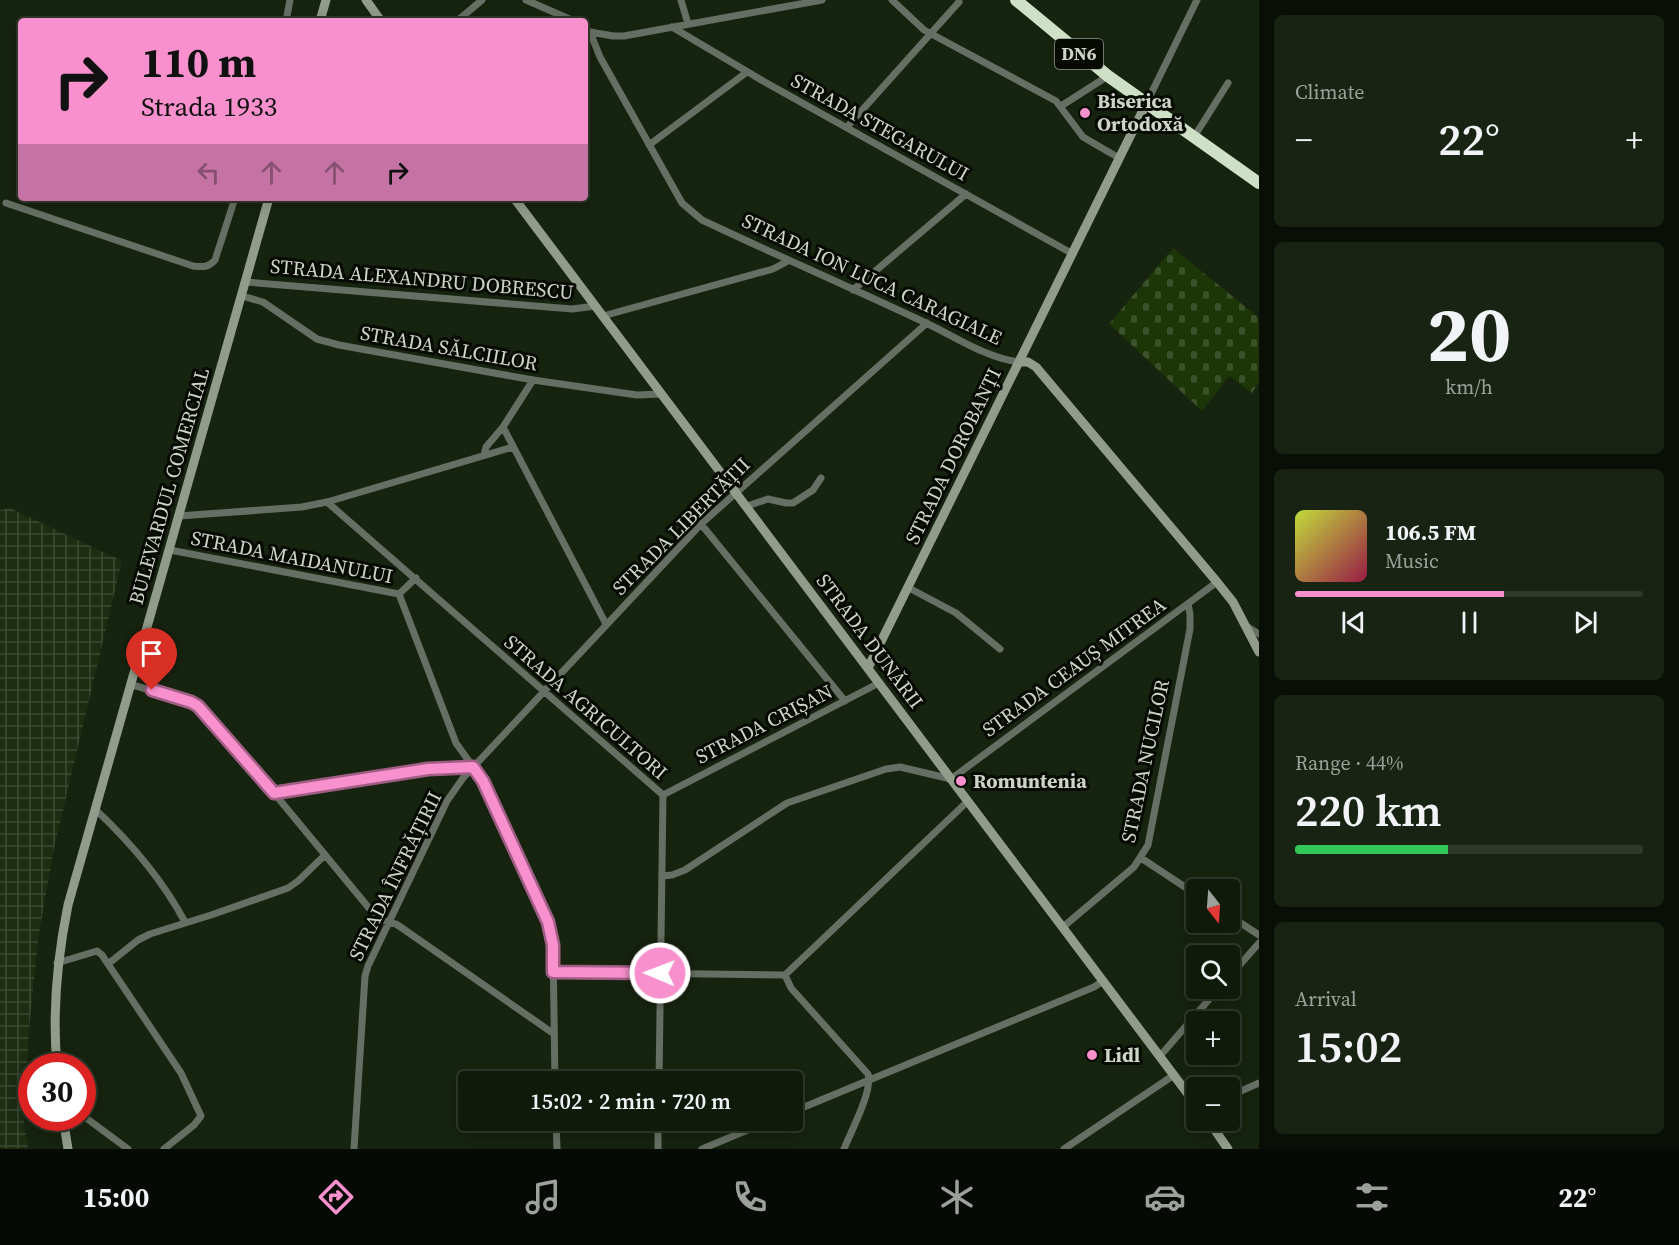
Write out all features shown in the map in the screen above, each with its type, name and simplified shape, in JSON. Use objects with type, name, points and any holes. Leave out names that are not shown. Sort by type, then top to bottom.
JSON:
[{"type":"highway","name":"DN6","points":[[1016,0],[1108,76],[1259,183]]},
{"type":"main road","points":[[321,18],[326,0]]},
{"type":"main road","points":[[366,0],[379,18]]},
{"type":"main road","name":"STRADA DOROBANȚI","points":[[868,669],[1146,104]]},
{"type":"main road","name":"BULEVARDUL COMERCIAL","points":[[56,1053],[54,1000],[57,963],[68,905],[268,201]]},
{"type":"main road","name":"STRADA DUNĂRII","points":[[516,201],[1186,1091]]},
{"type":"main road","name":"STRADA ION LUCA CARAGIALE","points":[[1019,362],[1028,362],[1036,368],[1217,582],[1233,602],[1259,652]]},
{"type":"main road","points":[[64,1131],[68,1149]]},
{"type":"main road","points":[[1216,1131],[1228,1149]]},
{"type":"street","points":[[287,18],[290,0]]},
{"type":"street","points":[[461,18],[482,0]]},
{"type":"street","points":[[526,0],[567,18]]},
{"type":"street","points":[[681,0],[688,24]]},
{"type":"street","points":[[588,30],[624,36],[822,0]]},
{"type":"street","points":[[892,0],[914,22],[930,33],[1005,72],[1061,106],[1083,137],[1119,158]]},
{"type":"street","name":"STRADA DOROBANȚI","points":[[1146,104],[1197,0]]},
{"type":"street","points":[[847,127],[959,2]]},
{"type":"street","name":"STRADA STEGARULUI","points":[[672,27],[747,72],[1073,254]]},
{"type":"street","name":"STRADA ION LUCA CARAGIALE","points":[[588,32],[682,203],[691,212],[702,220],[927,323],[993,356],[1019,362]]},
{"type":"street","points":[[649,145],[747,72]]},
{"type":"street","points":[[1061,106],[1108,76]]},
{"type":"street","points":[[1194,137],[1228,83]]},
{"type":"street","points":[[853,290],[966,194]]},
{"type":"street","points":[[6,203],[185,263],[204,267],[210,266],[215,260],[234,201]]},
{"type":"street","points":[[603,316],[773,269],[788,261]]},
{"type":"street","name":"STRADA ALEXANDRU DOBRESCU","points":[[246,282],[572,309],[596,306]]},
{"type":"street","name":"STRADA SĂLCIILOR","points":[[242,296],[263,302],[317,339],[339,345],[533,380],[637,395],[662,394]]},
{"type":"street","name":"STRADA LIBERTĂȚII","points":[[473,767],[701,524],[927,323]]},
{"type":"street","points":[[484,455],[486,447],[503,427],[533,380]]},
{"type":"street","points":[[503,427],[606,624]]},
{"type":"street","points":[[180,516],[302,507],[327,502],[513,447]]},
{"type":"street","points":[[747,506],[768,499],[793,503],[813,490],[821,478]]},
{"type":"street","name":"STRADA AGRICULTORI","points":[[327,502],[663,795],[659,1071]]},
{"type":"street","points":[[701,524],[845,701]]},
{"type":"street","name":"STRADA MAIDANULUI","points":[[170,550],[399,594],[456,743],[483,781],[548,922],[553,945],[555,1071]]},
{"type":"street","points":[[399,594],[416,578]]},
{"type":"street","name":"STRADA CEAUȘ MITREA","points":[[951,779],[1217,582]]},
{"type":"street","points":[[909,588],[956,613],[1000,649]]},
{"type":"street","name":"STRADA NUCILOR","points":[[1063,927],[1134,867],[1148,845],[1190,629],[1188,604]]},
{"type":"street","points":[[1245,626],[1259,634]]},
{"type":"street","name":"STRADA CRIȘAN","points":[[663,795],[879,683]]},
{"type":"street","points":[[132,685],[198,706],[274,793],[378,919],[402,928],[554,1034]]},
{"type":"street","points":[[274,793],[448,767],[473,767]]},
{"type":"street","name":"STRADA ÎNFRĂȚIRII","points":[[354,1149],[365,976],[447,801],[473,767]]},
{"type":"street","points":[[662,876],[685,870],[787,803],[876,773],[900,767],[951,779]]},
{"type":"street","points":[[553,972],[785,975],[968,801]]},
{"type":"street","points":[[96,810],[141,858],[166,890],[185,922]]},
{"type":"street","points":[[108,964],[144,937],[288,888],[324,855]]},
{"type":"street","points":[[1141,858],[1186,888]]},
{"type":"street","points":[[1240,923],[1259,935]]},
{"type":"street","points":[[1240,965],[1259,943]]},
{"type":"street","points":[[57,963],[98,951],[181,1073],[201,1116],[199,1121],[164,1149]]},
{"type":"street","points":[[785,975],[791,988],[860,1064],[869,1079],[867,1092],[843,1149]]},
{"type":"street","points":[[803,1107],[1094,987],[1103,981]]},
{"type":"street","points":[[1160,1056],[1209,999]]},
{"type":"street","points":[[1064,1149],[1174,1075]]},
{"type":"street","points":[[1240,1092],[1259,1083]]},
{"type":"street","points":[[96,1125],[128,1149]]},
{"type":"street","points":[[556,1131],[557,1149]]},
{"type":"street","points":[[658,1131],[658,1149]]},
{"type":"street","points":[[702,1149],[745,1131]]},
{"type":"shaded area","points":[[10,508],[122,561],[54,848],[39,933],[28,1053],[18,1053],[18,1131],[25,1131],[28,1149],[0,1149],[0,510]]},
{"type":"green space","points":[[1173,248],[1259,318],[1259,382],[1252,393],[1229,376],[1202,411],[1109,324]]},
{"type":"place","name":"Biserica Ortodoxă","points":[[1085,113]]},
{"type":"place","name":"Romuntenia","points":[[961,781]]},
{"type":"place","name":"Lidl","points":[[1092,1055]]},
{"type":"route","points":[[152,690],[198,706],[274,793],[428,769],[473,767],[483,781],[548,922],[553,945],[553,972],[660,973]]}]
